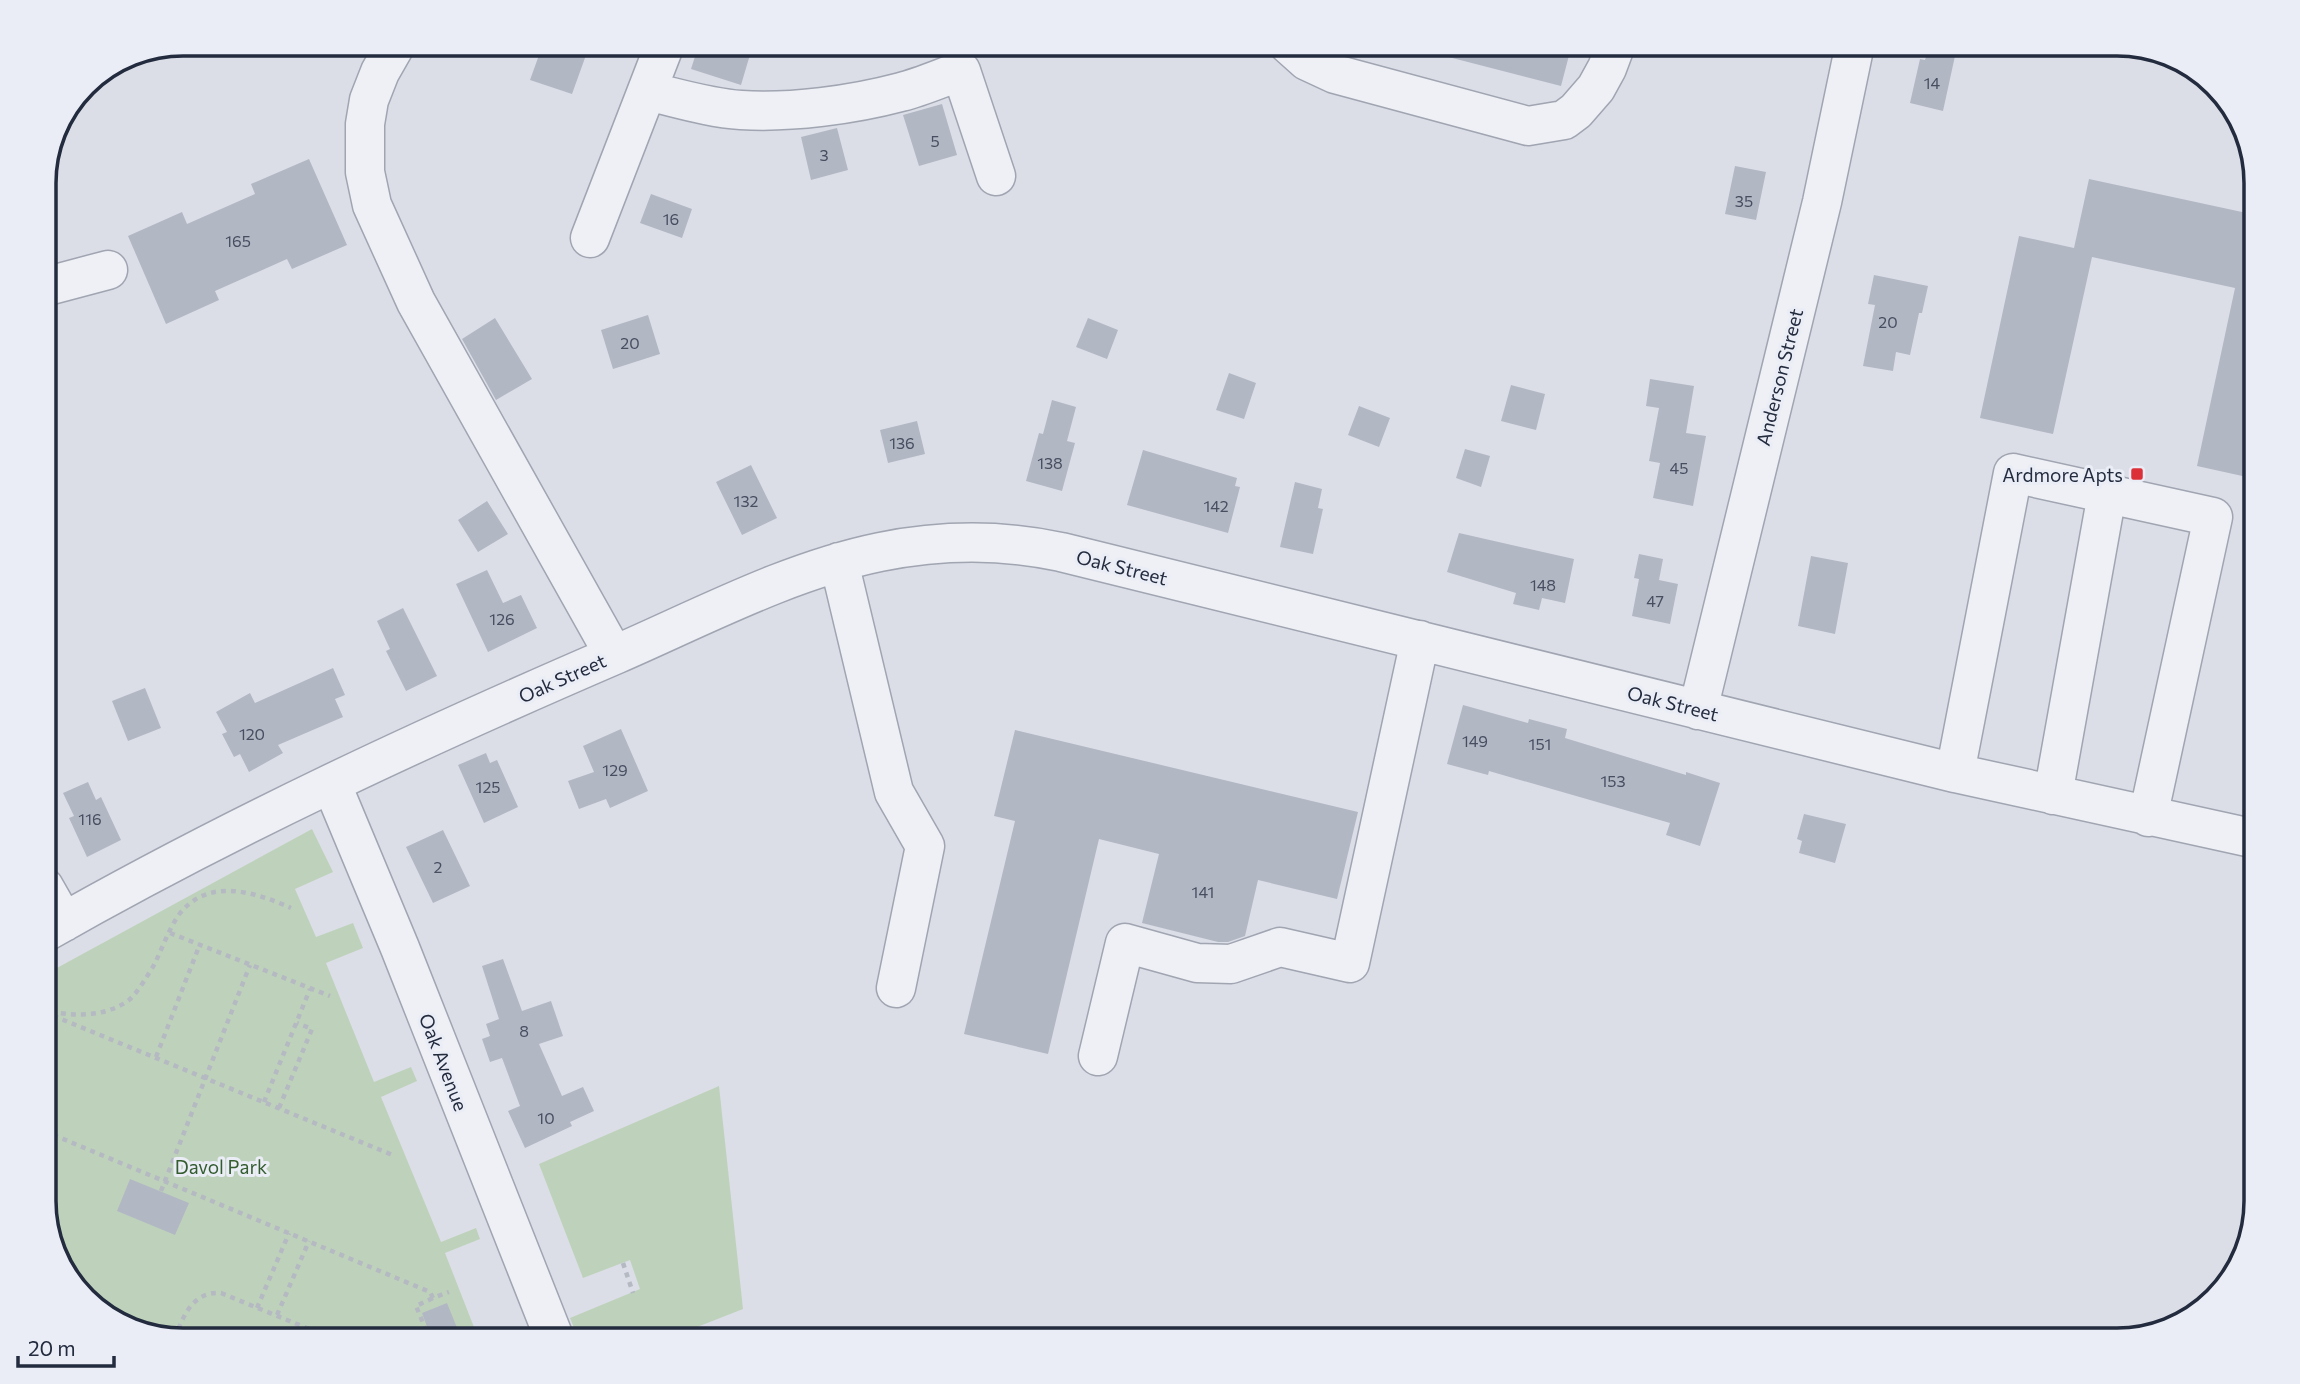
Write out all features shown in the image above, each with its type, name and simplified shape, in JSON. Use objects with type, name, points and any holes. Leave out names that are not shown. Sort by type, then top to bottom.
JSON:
[{"type":"street","points":[[389,56],[369,100],[365,124],[365,172],[372,205],[416,302],[614,655]]},
{"type":"street","points":[[590,238],[660,56]]},
{"type":"street","points":[[1301,56],[1335,74],[1528,126],[1564,120],[1576,111],[1596,88],[1611,56]]},
{"type":"street","name":"Anderson Street","points":[[1698,710],[1822,202],[1852,56]]},
{"type":"street","points":[[647,91],[708,106],[770,110],[855,101],[901,92],[961,71],[996,176]]},
{"type":"street","points":[[56,284],[108,270]]},
{"type":"street","points":[[1955,773],[2013,474],[2213,517],[2148,817]]},
{"type":"street","points":[[2053,795],[2107,494]]},
{"type":"street","name":"Oak Street","points":[[56,926],[121,889],[332,785],[546,684],[755,593],[839,562],[889,550],[943,543],[1032,545],[1955,773],[2244,837]]},
{"type":"street","points":[[839,562],[894,792],[925,846],[896,988]]},
{"type":"street","points":[[1098,1056],[1125,943],[1197,963],[1231,964],[1280,947],[1350,963],[1420,640]]},
{"type":"street","name":"Oak Avenue","points":[[332,785],[550,1328]]},
{"type":"path","points":[[56,1013],[79,1016],[115,1008],[130,999],[144,981],[178,916],[191,904],[218,891],[237,890],[263,895],[291,908]]},
{"type":"path","points":[[170,933],[330,996]]},
{"type":"path","points":[[156,1057],[200,944]]},
{"type":"path","points":[[160,1191],[250,965]]},
{"type":"path","points":[[264,1102],[310,989]]},
{"type":"path","points":[[56,1016],[395,1156]]},
{"type":"path","points":[[279,1108],[312,1029],[297,1023]]},
{"type":"path","points":[[56,1136],[430,1292],[433,1298]]},
{"type":"path","points":[[257,1308],[289,1233]]},
{"type":"path","points":[[276,1315],[309,1241]]},
{"type":"path","points":[[623,1263],[634,1293]]},
{"type":"path","points":[[180,1328],[188,1309],[199,1297],[210,1292],[221,1293],[307,1328]]},
{"type":"path","points":[[425,1328],[416,1306],[449,1292]]},
{"type":"green space","name":"Davol Park","points":[[312,829],[333,872],[295,889],[316,937],[353,923],[363,948],[326,963],[374,1082],[411,1067],[417,1081],[381,1097],[441,1242],[476,1228],[480,1239],[445,1253],[474,1328],[167,1327],[150,1324],[120,1311],[93,1291],[69,1257],[58,1226],[56,1209],[56,968]]},
{"type":"green space","points":[[719,1086],[743,1309],[695,1328],[574,1328],[570,1318],[640,1289],[630,1260],[583,1278],[539,1164]]},
{"type":"building","points":[[539,56],[586,56],[572,94],[530,80]]},
{"type":"building","points":[[695,56],[750,56],[741,85],[691,69]]},
{"type":"building","points":[[1445,56],[1569,56],[1561,86]]},
{"type":"building","points":[[1926,56],[1955,56],[1943,111],[1910,103],[1920,59],[1925,60]]},
{"type":"building","points":[[942,104],[957,155],[919,166],[903,115]]},
{"type":"building","points":[[837,128],[848,170],[811,180],[801,137]]},
{"type":"building","points":[[309,159],[347,245],[292,269],[287,259],[215,291],[219,300],[166,324],[128,236],[182,212],[187,224],[255,194],[251,184]]},
{"type":"building","points":[[1735,166],[1766,172],[1756,220],[1725,214]]},
{"type":"building","points":[[2089,179],[2244,212],[2244,476],[2197,466],[2235,288],[2092,257],[2053,434],[1980,418],[2019,236],[2074,248]]},
{"type":"building","points":[[651,194],[692,209],[682,238],[640,223]]},
{"type":"building","points":[[1874,275],[1928,286],[1910,355],[1896,352],[1893,371],[1863,366],[1875,305],[1868,304]]},
{"type":"building","points":[[648,315],[660,354],[613,369],[601,330]]},
{"type":"building","points":[[495,318],[532,379],[496,400],[462,339]]},
{"type":"building","points":[[1088,318],[1118,330],[1107,359],[1076,347]]},
{"type":"building","points":[[1229,373],[1256,383],[1244,419],[1216,410]]},
{"type":"building","points":[[1650,379],[1694,386],[1686,433],[1706,436],[1693,506],[1653,498],[1660,463],[1649,461],[1659,408],[1646,406]]},
{"type":"building","points":[[1511,385],[1545,394],[1536,430],[1501,421]]},
{"type":"building","points":[[1052,400],[1076,407],[1067,441],[1075,443],[1062,491],[1026,481],[1039,433],[1043,434]]},
{"type":"building","points":[[1359,406],[1390,418],[1379,447],[1348,435]]},
{"type":"building","points":[[917,421],[925,454],[888,463],[880,430]]},
{"type":"building","points":[[1465,449],[1490,456],[1481,487],[1456,478]]},
{"type":"building","points":[[1143,450],[1237,478],[1235,486],[1240,487],[1228,533],[1127,505]]},
{"type":"building","points":[[751,465],[777,518],[742,535],[716,482]]},
{"type":"building","points":[[1295,482],[1322,489],[1318,508],[1323,509],[1313,554],[1280,547]]},
{"type":"building","points":[[487,501],[508,534],[478,552],[458,520]]},
{"type":"building","points":[[1459,533],[1574,559],[1565,603],[1542,598],[1539,610],[1513,604],[1516,593],[1447,572]]},
{"type":"building","points":[[1639,554],[1663,559],[1659,580],[1678,584],[1670,624],[1632,616],[1639,579],[1634,578]]},
{"type":"building","points":[[1811,556],[1848,563],[1835,634],[1798,626]]},
{"type":"building","points":[[487,570],[503,603],[521,595],[537,628],[488,652],[456,584]]},
{"type":"building","points":[[403,608],[437,676],[406,691],[386,651],[390,649],[377,621]]},
{"type":"building","points":[[333,668],[345,695],[335,699],[343,717],[278,745],[283,753],[249,772],[240,754],[234,757],[222,734],[227,732],[216,712],[250,693],[255,703]]},
{"type":"building","points":[[145,688],[161,728],[128,741],[112,701]]},
{"type":"building","points":[[1463,705],[1528,723],[1529,719],[1567,729],[1565,738],[1720,783],[1700,846],[1666,835],[1670,823],[1489,771],[1488,775],[1447,764]]},
{"type":"building","points":[[621,729],[648,791],[610,808],[606,799],[579,809],[568,781],[594,772],[583,746]]},
{"type":"building","points":[[1015,730],[1358,812],[1337,899],[1258,880],[1245,936],[1228,942],[1218,942],[1142,923],[1159,854],[1099,839],[1048,1054],[964,1034],[1015,821],[994,816]]},
{"type":"building","points":[[486,753],[490,763],[497,760],[518,807],[484,823],[458,765]]},
{"type":"building","points":[[88,782],[96,800],[101,797],[121,840],[87,857],[69,818],[74,816],[63,793]]},
{"type":"building","points":[[1804,814],[1846,824],[1835,863],[1799,853],[1802,841],[1797,839]]},
{"type":"building","points":[[443,830],[470,886],[433,903],[406,847]]},
{"type":"building","points":[[503,959],[522,1011],[551,1001],[563,1036],[539,1044],[562,1096],[583,1087],[594,1111],[570,1122],[572,1126],[525,1148],[508,1111],[520,1106],[502,1058],[490,1062],[482,1039],[490,1036],[486,1024],[499,1019],[482,966]]},
{"type":"building","points":[[130,1179],[189,1203],[175,1235],[117,1211]]},
{"type":"building","points":[[447,1303],[457,1328],[428,1328],[422,1313]]},
{"type":"place","name":"Ardmore Apts","points":[[2137,474]]}]
